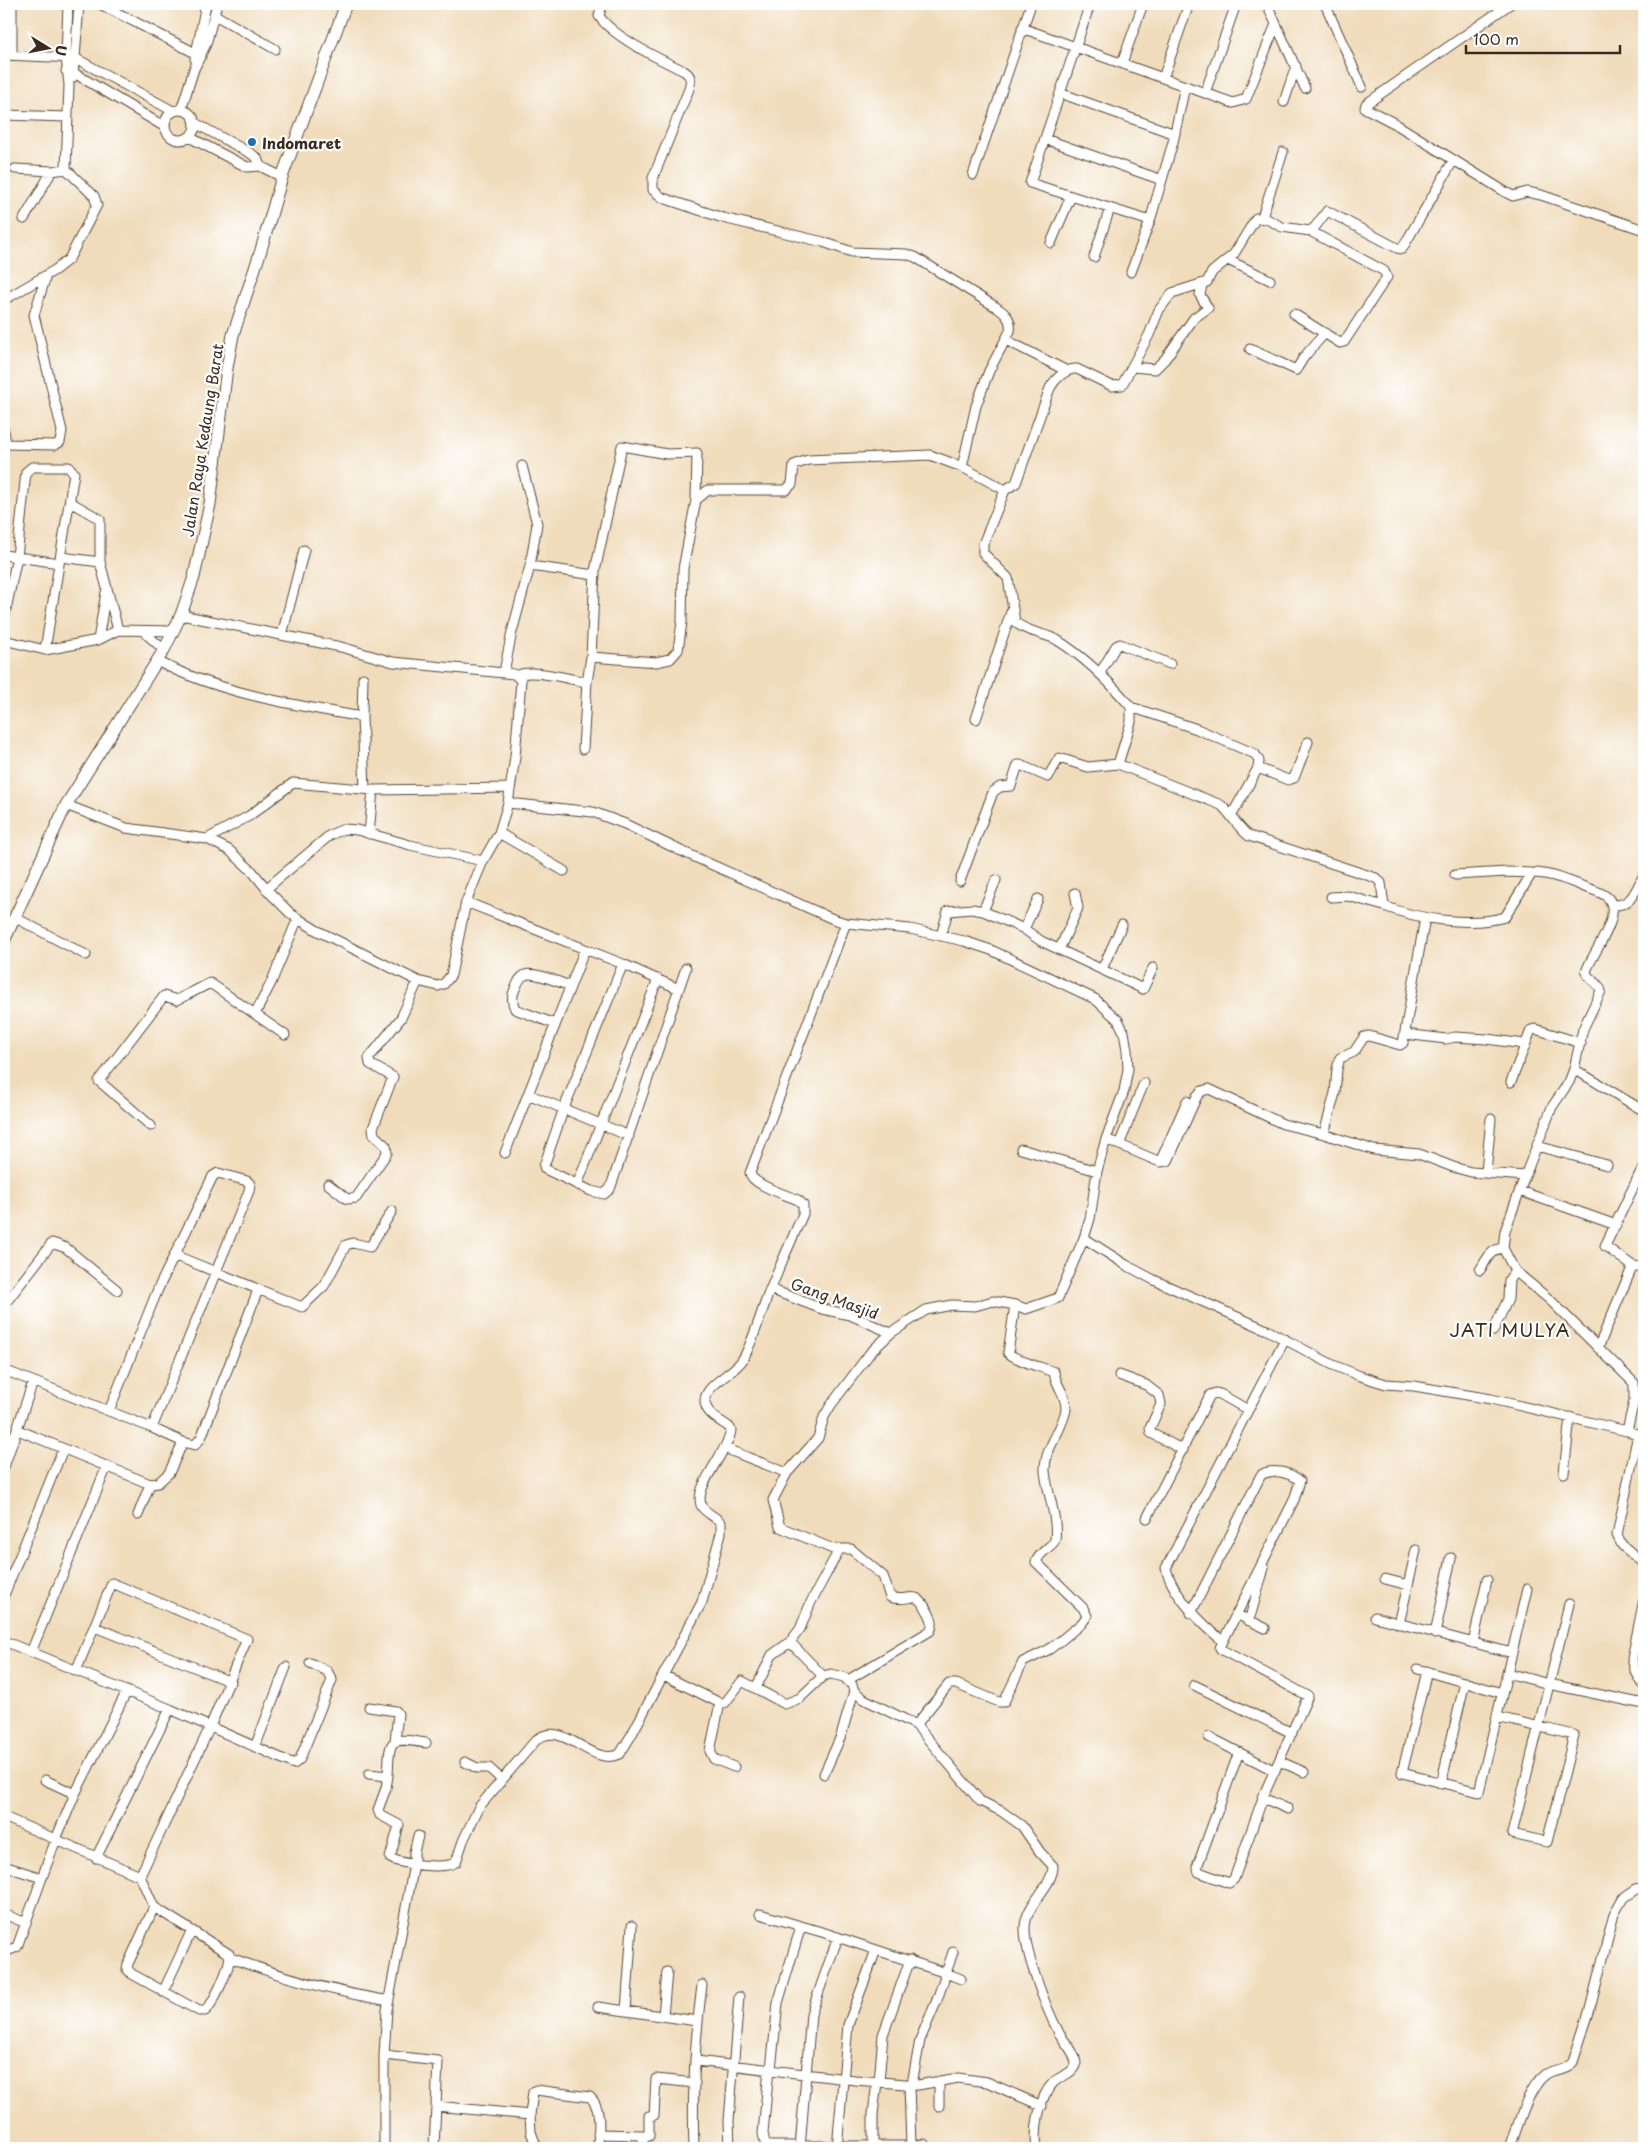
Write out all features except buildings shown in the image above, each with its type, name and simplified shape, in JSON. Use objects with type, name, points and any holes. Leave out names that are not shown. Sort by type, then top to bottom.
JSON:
[{"type":"street","points":[[12,4],[8,55],[71,58],[96,69],[177,110],[190,114],[195,123],[250,153],[256,158],[260,166]]},
{"type":"street","points":[[68,4],[71,58]]},
{"type":"street","points":[[4,300],[46,276],[69,259],[97,205],[94,196],[66,169],[68,84],[79,4]]},
{"type":"street","points":[[100,4],[198,55]]},
{"type":"street","points":[[195,123],[189,137],[179,140],[174,139],[166,132],[165,127],[168,115],[177,110],[194,69],[206,4]]},
{"type":"street","points":[[198,55],[218,4]]},
{"type":"street","name":"Jalan Raya Kedaung Barat","points":[[4,941],[66,805],[164,650],[182,614],[194,577],[210,504],[227,368],[233,336],[282,177],[346,4]]},
{"type":"street","points":[[602,4],[599,16],[608,26],[649,53],[684,71],[691,79],[689,89],[653,178],[654,190],[657,194],[663,198],[723,218],[822,242],[852,252],[906,254],[915,257],[1004,313],[1011,326],[1006,340],[989,371],[976,406],[962,467]]},
{"type":"street","points":[[973,174],[1031,4]]},
{"type":"street","points":[[1090,4],[1030,183],[1150,221]]},
{"type":"street","points":[[1122,63],[1143,4]]},
{"type":"street","points":[[1163,78],[1189,4]]},
{"type":"street","points":[[1205,93],[1236,4]]},
{"type":"street","points":[[1267,4],[1306,88]]},
{"type":"street","points":[[1325,4],[1362,87]]},
{"type":"street","points":[[1510,4],[1365,106],[1368,110],[1394,123],[1453,161],[1514,196],[1527,192],[1541,195],[1644,230]]},
{"type":"street","points":[[215,15],[274,48]]},
{"type":"street","points":[[1022,28],[1233,103],[1246,99],[1276,24]]},
{"type":"street","points":[[1284,102],[1296,66]]},
{"type":"street","points":[[91,83],[96,69]]},
{"type":"street","points":[[70,72],[165,127]]},
{"type":"street","points":[[1131,272],[1150,221],[1162,180],[1175,134],[1185,86]]},
{"type":"street","points":[[1060,93],[1175,134]]},
{"type":"street","points":[[4,115],[67,117]]},
{"type":"street","points":[[189,137],[247,166],[260,166],[282,177]]},
{"type":"street","points":[[1045,140],[1162,180]]},
{"type":"street","points":[[1262,217],[1283,152]]},
{"type":"street","points":[[1310,231],[1326,211],[1402,249],[1453,161]]},
{"type":"street","points":[[15,169],[66,169]]},
{"type":"street","points":[[24,218],[52,170]]},
{"type":"street","points":[[1051,243],[1071,196]]},
{"type":"street","points":[[1094,257],[1110,208]]},
{"type":"street","points":[[1232,815],[1258,768],[1259,761],[1255,754],[1197,729],[1131,707],[1100,673],[1080,656],[1054,639],[1018,625],[1013,618],[1009,581],[1006,574],[982,553],[983,544],[1005,490],[1016,482],[1050,388],[1067,371],[1077,369],[1112,386],[1119,387],[1149,335],[1159,310],[1172,293],[1207,282],[1212,272],[1234,254],[1254,220],[1262,217],[1279,226],[1310,231],[1384,271],[1386,277],[1346,341],[1340,343],[1294,314]]},
{"type":"street","points":[[1228,260],[1270,280]]},
{"type":"street","points":[[4,431],[5,444],[55,445],[60,442],[62,431],[34,315],[46,276]]},
{"type":"street","points":[[1132,367],[1155,369],[1165,359],[1194,318],[1208,308],[1200,295],[1202,285]]},
{"type":"street","points":[[1250,349],[1296,370],[1325,333]]},
{"type":"street","points":[[1006,340],[1067,371]]},
{"type":"street","points":[[583,749],[586,682],[591,657],[594,575],[622,446],[666,454],[697,453],[696,500],[683,569],[682,622],[678,650],[670,659],[656,662],[591,657]]},
{"type":"street","points":[[696,500],[708,490],[786,490],[791,486],[794,465],[808,460],[930,455],[962,467],[1005,490]]},
{"type":"street","points":[[504,672],[512,632],[530,566],[538,524],[522,466]]},
{"type":"street","points":[[4,619],[17,557],[26,472],[28,468],[32,467],[69,467],[74,473],[45,650]]},
{"type":"street","points":[[70,502],[100,519],[100,562],[118,630]]},
{"type":"street","points":[[282,635],[304,550]]},
{"type":"street","points":[[4,555],[100,562]]},
{"type":"street","points":[[530,566],[594,575]]},
{"type":"street","points":[[98,640],[106,590]]},
{"type":"street","points":[[976,719],[1012,609]]},
{"type":"street","points":[[66,805],[126,828],[207,839],[229,850],[252,871],[266,889],[298,918],[316,930],[418,981],[438,986],[444,984],[451,976],[466,902],[483,862],[500,833],[508,803],[515,758],[521,680],[517,676],[504,672],[393,662],[341,648],[182,614]]},
{"type":"street","points":[[4,640],[45,650],[98,640],[118,630],[174,632]]},
{"type":"street","points":[[143,631],[164,650]]},
{"type":"street","points":[[1100,673],[1116,646],[1120,644],[1170,664]]},
{"type":"street","points":[[157,661],[195,678],[290,705],[362,717]]},
{"type":"street","points":[[517,676],[522,673],[531,673],[586,682]]},
{"type":"street","points":[[362,678],[362,717],[369,789],[369,834]]},
{"type":"street","points":[[1118,764],[1131,722],[1131,707]]},
{"type":"street","points":[[1258,768],[1292,780],[1302,762],[1308,742]]},
{"type":"street","points":[[960,881],[993,792],[1000,787],[1011,786],[1018,765],[1048,777],[1059,758],[1088,767],[1118,764],[1221,805],[1249,836],[1376,878],[1381,883],[1384,906]]},
{"type":"street","points":[[207,839],[250,816],[293,783],[369,789],[510,788]]},
{"type":"street","points":[[508,803],[594,812],[814,911],[846,923],[910,929],[964,941],[991,950],[1095,999],[1118,1020],[1124,1032],[1128,1069],[1124,1090],[1106,1139],[1097,1171],[1090,1219],[1084,1238],[1058,1298],[1026,1309],[993,1302],[975,1306],[952,1304],[926,1310],[891,1333],[870,1353],[830,1404],[818,1438],[787,1473],[773,1500],[779,1526],[839,1550],[851,1549],[883,1576],[887,1585],[888,1595],[891,1598],[913,1597],[922,1601],[933,1624],[930,1631],[848,1680]]},
{"type":"street","points":[[266,889],[330,836],[344,829],[483,862]]},
{"type":"street","points":[[500,833],[564,871]]},
{"type":"street","points":[[1455,875],[1507,872],[1546,874],[1579,884],[1600,893],[1608,898],[1612,905],[1607,931],[1586,972],[1587,976],[1600,986],[1601,991],[1584,1025],[1574,1069],[1569,1082],[1552,1107],[1525,1176],[1505,1231],[1502,1248],[1515,1271],[1550,1300],[1634,1382],[1636,1390],[1627,1431]]},
{"type":"street","points":[[1330,897],[1348,896],[1425,918],[1444,921],[1496,919],[1505,917],[1532,874]]},
{"type":"street","points":[[1612,905],[1620,906],[1631,900],[1644,875]]},
{"type":"street","points":[[983,911],[996,880]]},
{"type":"street","points":[[1059,950],[1078,908],[1075,894]]},
{"type":"street","points":[[1024,929],[1038,899]]},
{"type":"street","points":[[466,902],[679,988]]},
{"type":"street","points":[[941,936],[949,910],[972,909],[983,911],[1024,929],[1041,941],[1143,989],[1153,968]]},
{"type":"street","points":[[14,917],[86,955]]},
{"type":"street","points":[[255,1014],[271,983],[298,918]]},
{"type":"street","points":[[1324,1134],[1335,1093],[1336,1069],[1340,1058],[1354,1052],[1364,1037],[1369,1036],[1400,1044],[1403,1043],[1425,918]]},
{"type":"street","points":[[369,1707],[396,1711],[398,1714],[394,1741],[389,1748],[386,1788],[378,1810],[380,1815],[399,1824],[390,1858],[414,1864],[448,1866],[456,1862],[463,1841],[479,1807],[543,1734],[557,1734],[607,1756],[620,1754],[702,1602],[719,1542],[721,1523],[703,1508],[700,1499],[704,1485],[731,1434],[730,1428],[709,1412],[705,1404],[705,1397],[711,1387],[741,1362],[803,1210],[798,1200],[756,1182],[750,1176],[750,1173],[846,923]]},
{"type":"street","points":[[1102,969],[1122,926]]},
{"type":"street","points":[[505,1153],[585,949]]},
{"type":"street","points":[[623,964],[564,1108],[544,1166],[545,1169],[577,1185],[604,1194],[608,1192],[629,1136],[686,968]]},
{"type":"street","points":[[555,1024],[515,1009],[512,1002],[512,994],[520,978],[526,974],[533,974],[570,986]]},
{"type":"street","points":[[577,1185],[658,979]]},
{"type":"street","points":[[328,1184],[347,1199],[356,1198],[387,1153],[386,1146],[374,1135],[373,1128],[393,1077],[370,1064],[369,1058],[400,1018],[418,981]]},
{"type":"street","points":[[151,1126],[99,1081],[164,996],[177,1000],[210,983],[285,1035]]},
{"type":"street","points":[[1512,1082],[1524,1044],[1529,1032],[1533,1029],[1580,1043]]},
{"type":"street","points":[[1405,1034],[1446,1039],[1455,1037],[1488,1039],[1524,1044]]},
{"type":"street","points":[[1574,1069],[1644,1110]]},
{"type":"street","points":[[1119,1145],[1144,1083]]},
{"type":"street","points":[[1106,1139],[1160,1162],[1166,1162],[1170,1159],[1197,1096],[1202,1091],[1209,1089],[1283,1124],[1324,1134],[1374,1150],[1420,1154],[1471,1172],[1525,1176]]},
{"type":"street","points":[[528,1094],[629,1136]]},
{"type":"street","points":[[1160,1162],[1187,1102]]},
{"type":"street","points":[[1486,1172],[1490,1119]]},
{"type":"street","points":[[1537,1146],[1607,1166]]},
{"type":"street","points":[[1021,1148],[1097,1171]]},
{"type":"street","points":[[1644,1165],[1605,1248],[1634,1267],[1644,1270]]},
{"type":"street","points":[[110,1411],[174,1255],[215,1174],[218,1173],[246,1181],[250,1184],[249,1191],[214,1272],[152,1428]]},
{"type":"street","points":[[1520,1191],[1616,1225]]},
{"type":"street","points":[[174,1255],[302,1307],[324,1286],[346,1245],[353,1243],[370,1247],[392,1210]]},
{"type":"street","points":[[1084,1238],[1126,1265],[1154,1280],[1285,1339],[1360,1376],[1386,1384],[1466,1394],[1641,1435],[1617,1535],[1622,1545],[1644,1564]]},
{"type":"street","points":[[4,1305],[52,1243],[66,1248],[117,1290]]},
{"type":"street","points":[[1480,1270],[1492,1252],[1502,1248]]},
{"type":"street","points":[[1598,1348],[1631,1270],[1634,1267]]},
{"type":"street","points":[[1493,1330],[1508,1299],[1509,1280],[1515,1271]]},
{"type":"street","name":"Gang Masjid","points":[[770,1289],[822,1309],[850,1315],[891,1333]]},
{"type":"street","points":[[4,1370],[110,1411],[182,1442],[195,1445],[201,1438],[258,1290]]},
{"type":"street","points":[[916,1725],[949,1684],[956,1684],[999,1702],[1005,1701],[1023,1662],[1048,1650],[1082,1623],[1087,1616],[1083,1608],[1036,1562],[1045,1548],[1055,1541],[1054,1522],[1045,1470],[1049,1451],[1063,1418],[1066,1405],[1054,1372],[1036,1364],[1013,1358],[1008,1353],[1014,1305]]},
{"type":"street","points":[[1223,1641],[1191,1612],[1175,1587],[1166,1568],[1285,1339]]},
{"type":"street","points":[[1119,1375],[1146,1385],[1159,1394],[1161,1404],[1150,1431],[1155,1437],[1182,1450]]},
{"type":"street","points":[[4,1467],[33,1382]]},
{"type":"street","points":[[1147,1518],[1212,1394],[1220,1394],[1248,1410]]},
{"type":"street","points":[[1634,1401],[1644,1402]]},
{"type":"street","points":[[1564,1473],[1570,1417]]},
{"type":"street","points":[[4,1435],[16,1434],[64,1448],[150,1484],[158,1484],[169,1473],[182,1442]]},
{"type":"street","points":[[4,1595],[64,1448]]},
{"type":"street","points":[[724,1448],[787,1473]]},
{"type":"street","points":[[31,1652],[107,1466]]},
{"type":"street","points":[[1191,1612],[1260,1476],[1271,1471],[1291,1475],[1300,1481],[1294,1500],[1220,1648],[1226,1654],[1308,1696],[1263,1798],[1233,1881],[1229,1883],[1197,1870],[1239,1752]]},
{"type":"street","points":[[138,1515],[150,1484]]},
{"type":"street","points":[[1250,1621],[1271,1546]]},
{"type":"street","points":[[756,1688],[770,1658],[776,1651],[790,1642],[800,1629],[811,1602],[839,1550]]},
{"type":"street","points":[[1399,1624],[1416,1550]]},
{"type":"street","points":[[1434,1634],[1451,1558]]},
{"type":"street","points":[[1384,1579],[1408,1585]]},
{"type":"street","points":[[1473,1644],[1487,1580]]},
{"type":"street","points":[[76,1671],[112,1583],[247,1639],[231,1682],[140,1876]]},
{"type":"street","points":[[1502,1693],[1422,1670],[1402,1773],[1479,1792],[1527,1589]]},
{"type":"street","points":[[1644,1600],[1632,1659],[1635,1670],[1644,1686]]},
{"type":"street","points":[[1497,1717],[1538,1728],[1574,1735],[1547,1842],[1512,1834],[1538,1728],[1569,1604]]},
{"type":"street","points":[[1236,1614],[1265,1628]]},
{"type":"street","points":[[1374,1617],[1512,1653]]},
{"type":"street","points":[[94,1626],[231,1682]]},
{"type":"street","points":[[4,1641],[170,1709],[291,1763],[296,1763],[300,1759],[332,1680],[327,1671],[310,1662]]},
{"type":"street","points":[[790,1642],[823,1676]]},
{"type":"street","points":[[254,1747],[286,1667]]},
{"type":"street","points":[[1507,1673],[1644,1704]]},
{"type":"street","points":[[663,1675],[720,1704],[725,1703],[740,1681],[787,1704],[800,1698],[823,1676],[835,1674],[848,1680],[854,1692],[864,1699],[916,1725],[980,1801],[1001,1811],[1022,1826],[1040,1852],[1053,1866],[1053,1873],[1036,1897],[1028,1915],[1025,1928],[1028,1950],[1042,1992],[1059,2033],[1075,2057],[1076,2063],[1068,2074],[1053,2083],[1042,2106],[1037,2119],[1036,2148]]},
{"type":"street","points":[[1441,1784],[1465,1682]]},
{"type":"street","points":[[1194,1685],[1292,1733]]},
{"type":"street","points":[[4,1952],[16,1948],[56,1839],[75,1794],[127,1691]]},
{"type":"street","points":[[824,1774],[841,1736],[854,1692]]},
{"type":"street","points":[[720,1704],[710,1751],[714,1759],[734,1767]]},
{"type":"street","points":[[96,1858],[170,1709]]},
{"type":"street","points":[[1209,1737],[1275,1771]]},
{"type":"street","points":[[394,1741],[403,1739],[426,1743]]},
{"type":"street","points":[[1279,1761],[1304,1772]]},
{"type":"street","points":[[465,1762],[477,1768],[488,1768],[502,1780]]},
{"type":"street","points":[[369,1774],[388,1776]]},
{"type":"street","points":[[45,1780],[75,1794]]},
{"type":"street","points":[[1263,1798],[1288,1809]]},
{"type":"street","points":[[4,1817],[140,1876],[154,1907],[191,1932],[226,1952],[230,1958],[293,1979],[354,1995],[389,2001]]},
{"type":"street","points":[[384,2148],[384,2055],[389,2001],[418,1836]]},
{"type":"street","points":[[4,1866],[42,1878]]},
{"type":"street","points":[[1510,2148],[1526,2105],[1544,2076],[1570,2066],[1573,2062],[1590,2009],[1614,1914],[1623,1898],[1636,1889],[1644,1887]]},
{"type":"street","points":[[154,1907],[127,1966],[132,1974],[199,2011],[205,2011],[212,2002],[230,1958]]},
{"type":"street","points":[[4,1914],[26,1923]]},
{"type":"street","points":[[760,1914],[910,1960],[961,1979]]},
{"type":"street","points":[[626,2011],[632,1926]]},
{"type":"street","points":[[800,1926],[778,2003],[763,2133],[766,2147],[873,2147],[924,2144]]},
{"type":"street","points":[[163,1992],[191,1932]]},
{"type":"street","points":[[800,2147],[811,2014],[838,1937]]},
{"type":"street","points":[[837,2147],[848,2025],[876,1950]]},
{"type":"street","points":[[911,2146],[910,2084],[920,2040],[953,1952]]},
{"type":"street","points":[[873,2147],[873,2114],[884,2035],[910,1960]]},
{"type":"street","points":[[663,2016],[667,1972]]},
{"type":"street","points":[[694,2148],[693,2108],[702,1985]]},
{"type":"street","points":[[730,2148],[728,2121],[739,1997]]},
{"type":"street","points":[[598,2007],[698,2021]]},
{"type":"street","points":[[384,2055],[438,2061],[434,2148]]},
{"type":"street","points":[[696,2061],[878,2082],[910,2084],[958,2078],[987,2082],[1042,2106]]},
{"type":"street","points":[[643,2138],[649,2136],[649,2116],[654,2115],[656,2079],[695,2083]]},
{"type":"street","points":[[939,2081],[939,2106]]},
{"type":"street","points":[[537,2148],[531,2132],[530,2115],[533,2092],[536,2090],[585,2095],[595,2102],[598,2112],[598,2148]]},
{"type":"street","points":[[436,2106],[530,2115]]},
{"type":"street","points":[[598,2134],[643,2135],[643,2148]]},
{"type":"place","name":"Indomaret","points":[[252,142]]},
{"type":"district","name":"JATI MULYA","points":[[1510,1329]]}]
